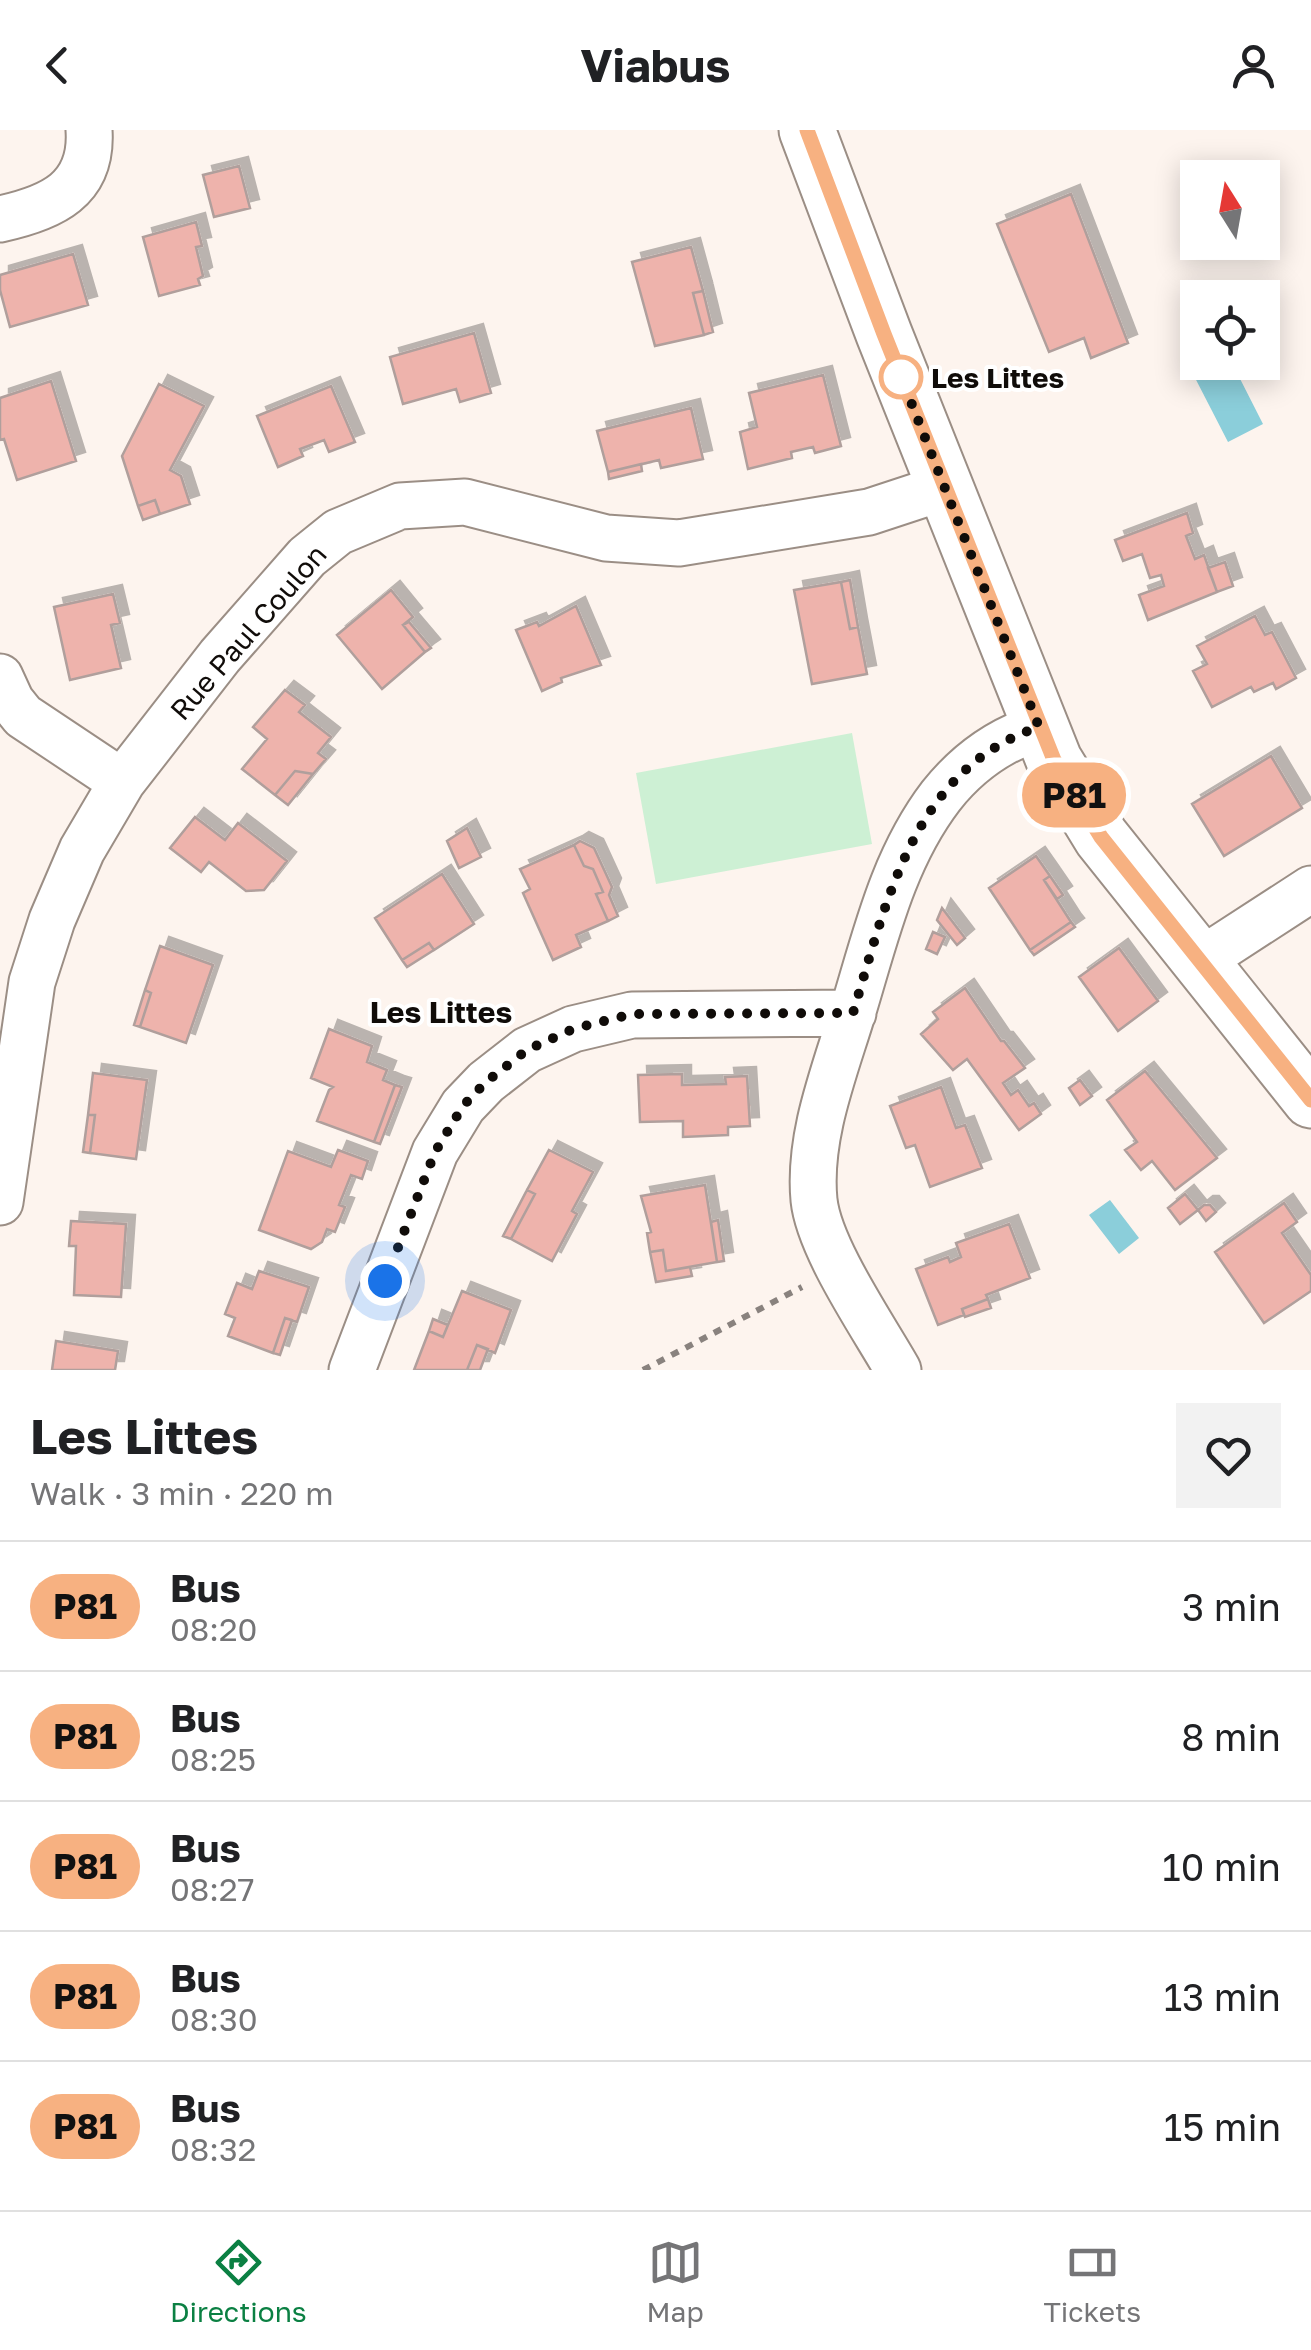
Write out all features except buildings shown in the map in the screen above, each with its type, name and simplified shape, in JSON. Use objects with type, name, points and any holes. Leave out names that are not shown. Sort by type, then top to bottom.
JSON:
[{"type":"street","points":[[0,220],[50,204],[72,188],[90,148],[89,130]]},
{"type":"street","points":[[807,130],[1054,760],[1101,837],[1311,1100]]},
{"type":"street","name":"Rue Paul Coulon","points":[[0,1202],[32,982],[65,884],[122,782],[220,656],[307,557],[338,532],[400,506],[465,502],[606,538],[679,542],[868,512],[945,487]]},
{"type":"street","points":[[0,677],[23,716],[122,782]]},
{"type":"street","points":[[898,1370],[840,1267],[814,1204],[815,1153],[827,1096],[892,886],[914,837],[942,795],[968,767],[999,742],[1039,727]]},
{"type":"street","points":[[1200,961],[1311,889]]},
{"type":"street","points":[[352,1370],[435,1152],[463,1106],[527,1050],[573,1029],[632,1014],[853,1013]]},
{"type":"path","points":[[643,1370],[840,1267]]},
{"type":"green space","points":[[852,733],[872,844],[656,884],[636,773]]},
{"type":"water","points":[[1196,380],[1241,380],[1263,424],[1228,442]]},
{"type":"water","points":[[1110,1200],[1139,1238],[1119,1254],[1089,1215]]},
{"type":"bus line","name":"P81","points":[[807,130],[1054,760],[1101,837],[1311,1100]]},
{"type":"place","name":"Les Littes","points":[[901,377]]},
{"type":"district","name":"Les Littes","points":[[441,1012]]},
{"type":"route","points":[[385,1281],[435,1152],[463,1106],[527,1050],[573,1029],[632,1014],[853,1013],[892,886],[914,837],[942,795],[968,767],[999,742],[1039,727],[896,364],[901,377]]}]
